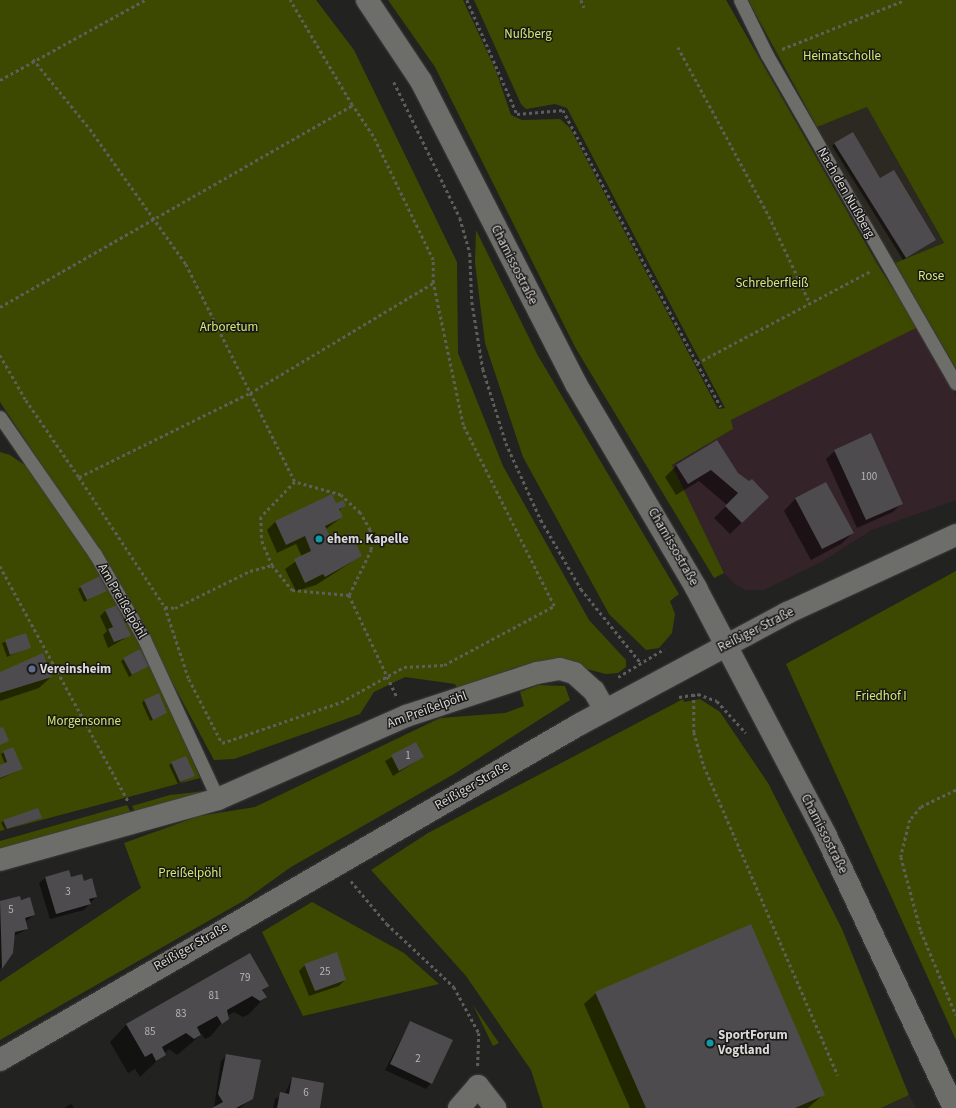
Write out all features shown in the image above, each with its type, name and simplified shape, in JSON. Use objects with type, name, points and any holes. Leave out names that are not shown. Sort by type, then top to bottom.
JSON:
[{"type":"street","name":"Chamissostraße","points":[[367,0],[421,81],[576,384],[726,645],[826,836],[954,1108]]},
{"type":"street","name":"Reißiger Straße","points":[[0,1060],[336,862],[605,710],[726,645],[956,535]]},
{"type":"street","name":"Am Preißelpöhl","points":[[0,860],[218,799],[406,716],[537,673],[560,670],[585,681],[605,710]]},
{"type":"street","points":[[459,1108],[478,1086],[495,1108]]},
{"type":"lane","name":"Nach den Nußberg","points":[[740,0],[767,56],[956,384]]},
{"type":"lane","name":"Am Preißelpöhl","points":[[0,417],[95,554],[140,632],[218,799]]},
{"type":"path","points":[[0,80],[33,59],[145,0]]},
{"type":"path","points":[[0,355],[26,400],[165,607],[189,679],[222,743],[341,702],[404,667],[444,666],[554,606],[463,425],[433,283],[433,260],[373,136],[352,105],[290,0]]},
{"type":"path","points":[[466,0],[517,114],[563,110],[721,407]]},
{"type":"path","points":[[581,0],[584,7]]},
{"type":"path","points":[[767,56],[905,0]]},
{"type":"path","points":[[678,47],[769,216],[810,303]]},
{"type":"path","points":[[33,59],[90,129],[186,264],[295,482],[341,495],[360,513],[370,530],[371,550],[349,595]]},
{"type":"path","points":[[392,79],[460,218],[470,254],[472,302],[483,369],[506,444],[541,520],[581,589],[641,663]]},
{"type":"path","points":[[0,307],[352,105]]},
{"type":"path","points":[[697,362],[886,264]]},
{"type":"path","points":[[79,477],[250,393],[433,283]]},
{"type":"path","points":[[295,482],[261,518],[262,541],[272,565],[292,590],[349,595]]},
{"type":"path","points":[[165,607],[175,608],[250,571],[272,565]]},
{"type":"path","points":[[0,566],[128,802],[135,800]]},
{"type":"path","points":[[349,595],[406,716]]},
{"type":"path","points":[[611,681],[664,649]]},
{"type":"path","points":[[672,699],[694,694],[717,701]]},
{"type":"path","points":[[694,694],[694,732],[704,766],[838,1075]]},
{"type":"path","points":[[956,790],[921,807],[910,820],[901,857],[921,932],[956,1015]]},
{"type":"path","points":[[356,874],[350,878],[388,924],[454,987],[479,1033],[478,1086]]},
{"type":"shaded area","points":[[867,107],[944,244],[895,263],[817,127]]},
{"type":"shaded area","points":[[918,327],[956,395],[956,500],[872,530],[821,562],[764,590],[745,590],[736,585],[724,573],[672,465],[733,429],[731,420]]},
{"type":"shaded area","points":[[909,1095],[916,1108],[881,1108]]},
{"type":"green space","name":"Arboretum","points":[[0,0],[316,0],[354,50],[457,262],[458,353],[503,466],[589,620],[626,660],[626,667],[618,673],[606,674],[556,661],[514,668],[458,690],[455,684],[405,677],[374,692],[360,714],[234,759],[214,760],[112,571],[0,402]]},
{"type":"green space","points":[[388,0],[463,0],[496,71],[511,115],[522,120],[560,119],[570,128],[718,409],[725,408],[567,108],[555,104],[526,109],[521,104],[474,0],[726,0],[879,267],[918,327],[731,420],[733,429],[672,465],[724,573],[714,578],[575,347],[435,67]]},
{"type":"green space","points":[[748,0],[956,0],[956,369],[895,263],[944,243],[867,107],[817,127]]},
{"type":"green space","points":[[476,230],[537,354],[679,594],[670,601],[675,614],[672,633],[659,648],[646,650],[609,614],[523,457],[485,343],[475,263]]},
{"type":"green space","name":"Morgensonne","points":[[0,452],[10,455],[32,470],[92,559],[141,641],[200,778],[0,831]]},
{"type":"green space","name":"Friedhof I","points":[[956,571],[956,1040],[786,664]]},
{"type":"green space","name":"Preißelpöhl","points":[[538,685],[565,686],[570,700],[454,774],[291,867],[245,900],[0,1040],[0,982],[141,888],[124,843],[199,816],[255,807],[440,718],[505,713],[524,706],[520,692]]},
{"type":"green space","points":[[683,699],[684,702],[700,699],[720,712],[768,783],[842,929],[909,1095],[881,1108],[543,1108],[531,1070],[466,976],[371,870],[428,833]]},
{"type":"green space","points":[[206,791],[207,794],[137,815],[132,806],[170,795]]},
{"type":"green space","points":[[127,805],[132,815],[0,852],[0,841]]},
{"type":"green space","points":[[312,902],[404,953],[439,984],[303,1016],[262,932]]},
{"type":"green space","points":[[473,1005],[499,1043],[493,1046]]},
{"type":"building","points":[[853,132],[880,178],[894,170],[936,240],[906,258],[834,143]]},
{"type":"building","points":[[871,433],[903,504],[866,520],[834,450]]},
{"type":"building","points":[[717,440],[738,473],[749,481],[752,479],[769,497],[742,523],[725,506],[738,493],[711,470],[688,484],[676,465]]},
{"type":"building","points":[[826,482],[854,533],[822,549],[795,498]]},
{"type":"building","name":"ehem. Kapelle","points":[[332,494],[336,503],[343,500],[346,506],[339,509],[343,517],[325,526],[332,541],[351,533],[362,556],[325,577],[323,574],[305,583],[294,559],[311,551],[305,536],[286,545],[275,521]]},
{"type":"building","points":[[100,576],[107,591],[87,600],[80,586]]},
{"type":"building","points":[[117,605],[131,636],[114,642],[108,629],[113,627],[105,610]]},
{"type":"building","points":[[26,633],[31,648],[10,655],[5,640]]},
{"type":"building","points":[[140,649],[149,666],[132,675],[123,658]]},
{"type":"building","points":[[43,653],[52,677],[0,693],[0,672]]},
{"type":"building","points":[[159,693],[167,713],[153,720],[144,700]]},
{"type":"building","points":[[3,727],[9,741],[0,745],[0,728]]},
{"type":"building","points":[[416,742],[424,757],[399,771],[391,755]]},
{"type":"building","points":[[13,747],[23,769],[0,778],[0,765],[7,762],[3,751]]},
{"type":"building","points":[[186,756],[195,776],[180,782],[171,762]]},
{"type":"building","points":[[38,808],[42,818],[7,829],[3,820]]},
{"type":"building","points":[[69,870],[71,877],[82,874],[84,881],[92,878],[97,897],[89,899],[91,904],[56,914],[45,877]]},
{"type":"building","points":[[20,896],[21,900],[30,897],[35,915],[25,918],[28,929],[15,932],[13,953],[2,969],[0,901]]},
{"type":"building","name":"SportForum Vogtland","points":[[751,924],[825,1095],[795,1108],[646,1108],[595,992]]},
{"type":"building","points":[[337,952],[346,980],[315,991],[304,964]]},
{"type":"building","points":[[250,953],[269,986],[262,990],[267,997],[260,1001],[252,996],[227,1010],[229,1019],[222,1024],[217,1016],[197,1027],[201,1035],[194,1039],[186,1033],[162,1047],[166,1055],[156,1061],[152,1053],[145,1057],[126,1024]]},
{"type":"building","points":[[410,1021],[453,1040],[432,1084],[390,1064]]},
{"type":"building","points":[[226,1054],[261,1060],[253,1099],[236,1108],[212,1108],[223,1102],[218,1094]]},
{"type":"building","points":[[292,1077],[324,1083],[320,1108],[277,1108],[280,1092],[289,1094]]},
{"type":"place","name":"ehem. Kapelle","points":[[319,539]]},
{"type":"place","name":"Vereinsheim","points":[[32,669]]},
{"type":"place","name":"SportForum Vogtland","points":[[710,1043]]},
{"type":"park label","name":"Nußberg","points":[[528,34]]},
{"type":"park label","name":"Heimatscholle","points":[[842,56]]},
{"type":"park label","name":"Rose","points":[[931,276]]},
{"type":"park label","name":"Schreberfleiß","points":[[772,283]]}]
